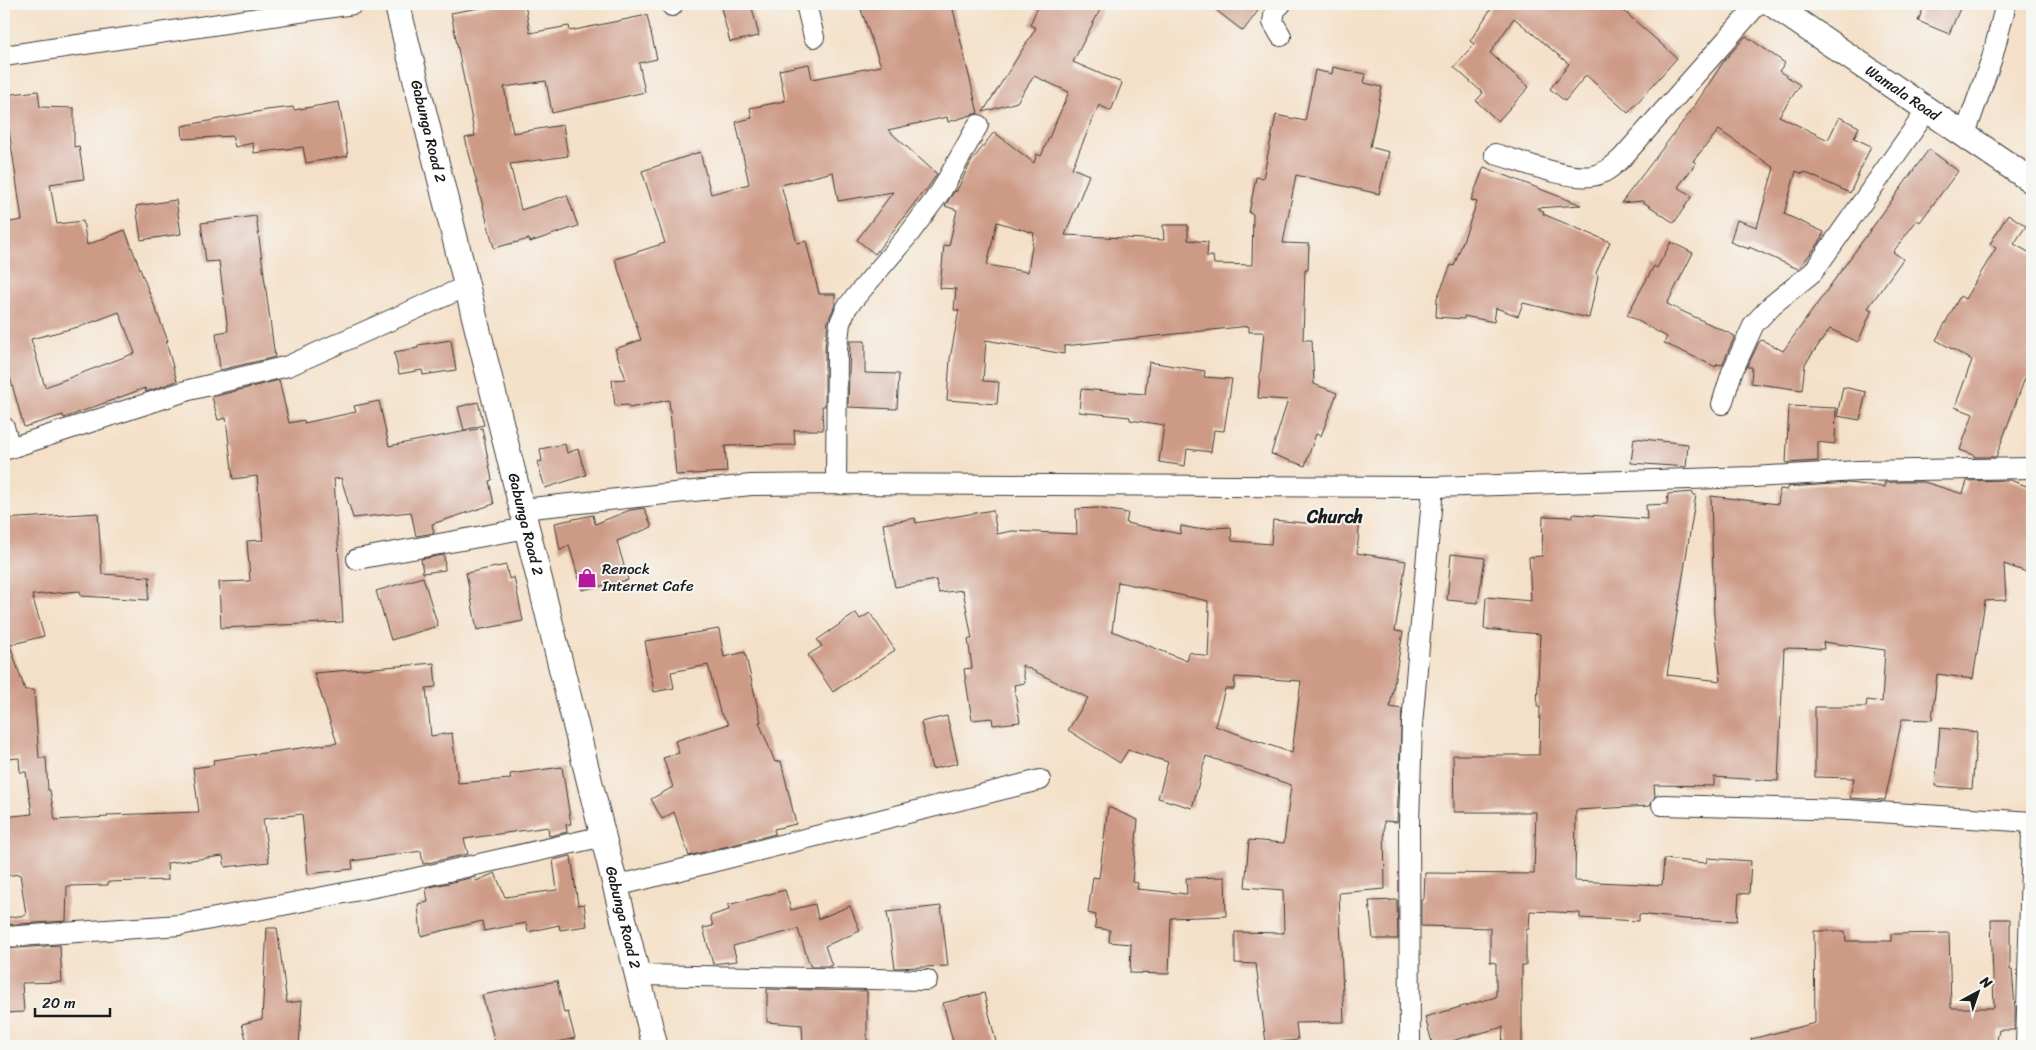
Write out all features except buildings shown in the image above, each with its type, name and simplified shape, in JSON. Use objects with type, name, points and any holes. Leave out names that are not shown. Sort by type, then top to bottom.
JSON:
[{"type":"street","points":[[4,56],[353,4]]},
{"type":"street","name":"Gabunga Road 2","points":[[397,4],[655,1046]]},
{"type":"street","points":[[806,4],[814,37]]},
{"type":"street","points":[[1281,4],[1275,10],[1272,22],[1281,36]]},
{"type":"street","points":[[1494,154],[1578,177],[1593,176],[1607,171],[1621,159],[1758,4]]},
{"type":"street","name":"Wamala Road","points":[[1772,4],[2032,181]]},
{"type":"street","points":[[1965,134],[1992,58],[2006,4]]},
{"type":"street","points":[[1722,404],[1732,372],[1754,324],[1772,305],[1813,272],[1928,109]]},
{"type":"street","points":[[836,484],[837,348],[840,323],[847,307],[941,191],[978,125]]},
{"type":"street","points":[[4,427],[7,449],[189,390],[288,366],[467,286]]},
{"type":"street","points":[[357,559],[525,519],[751,484],[1433,487],[1743,477],[1858,471],[2032,468]]},
{"type":"street","points":[[1410,1046],[1409,824],[1412,725],[1433,487]]},
{"type":"street","points":[[616,886],[1040,780]]},
{"type":"street","points":[[1662,805],[1848,810],[2032,822]]},
{"type":"street","points":[[2026,1046],[2032,833]]},
{"type":"street","points":[[4,937],[180,925],[390,884],[604,836]]},
{"type":"street","points":[[638,975],[927,980]]},
{"type":"place","name":"Renock Internet Cafe","points":[[587,578]]},
{"type":"district","name":"Church","points":[[1335,517]]}]
